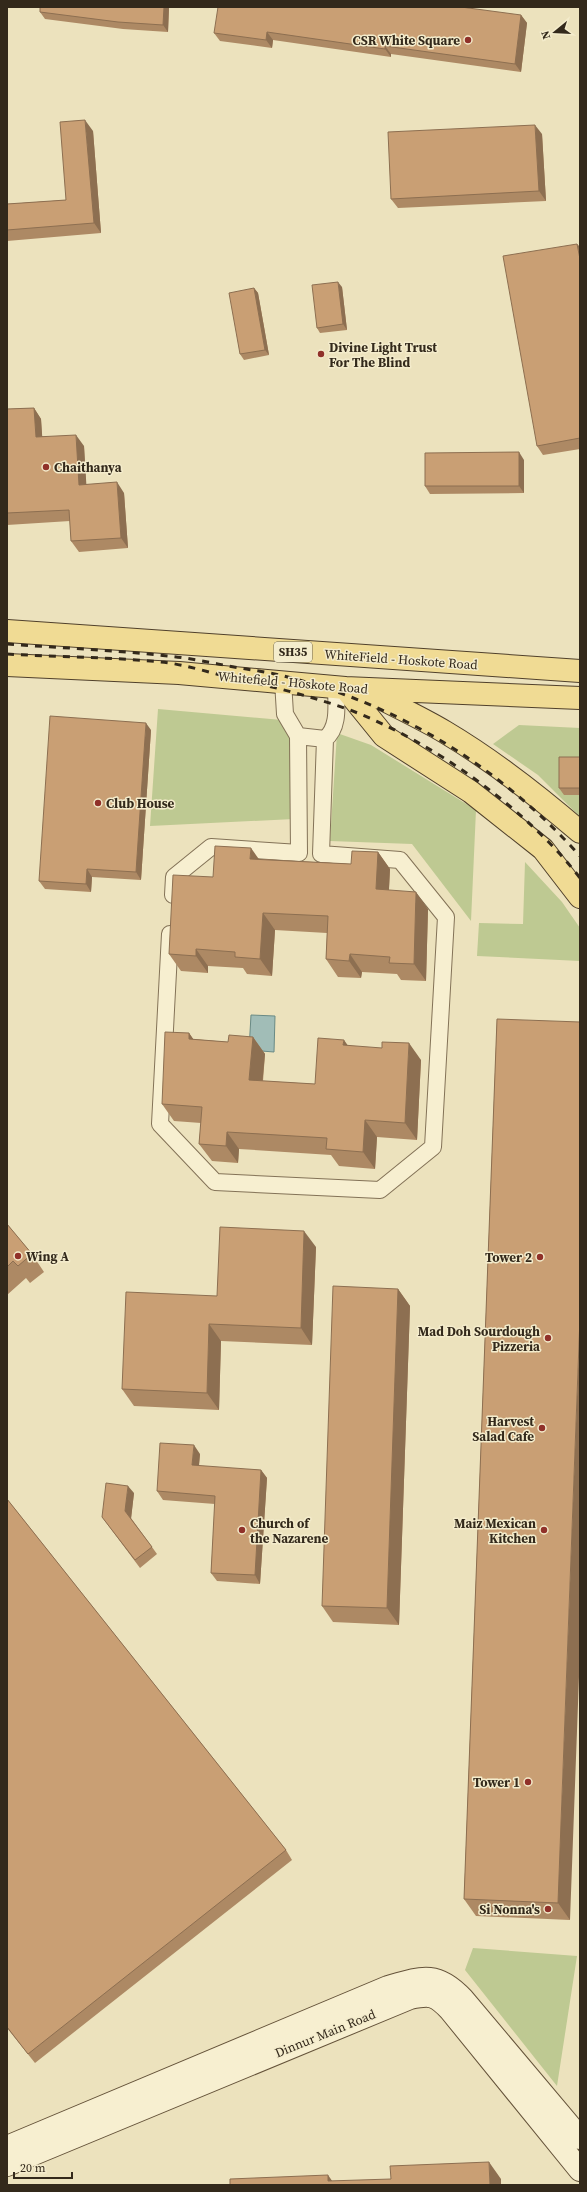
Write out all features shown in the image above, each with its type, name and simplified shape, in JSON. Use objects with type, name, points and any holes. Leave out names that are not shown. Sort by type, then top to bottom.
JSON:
[{"type":"main road","name":"WhiteField - Hoskote Road","points":[[7,631],[580,671]]},
{"type":"main road","name":"Whitefield - Hoskote Road","points":[[7,665],[179,673],[283,681],[347,688],[580,698]]},
{"type":"main road","points":[[347,688],[444,731],[470,747],[530,790],[580,832]]},
{"type":"main road","points":[[347,688],[384,736],[471,792],[543,849],[580,897]]},
{"type":"street","points":[[283,681],[285,714],[298,736],[299,853]]},
{"type":"street","points":[[321,854],[325,739],[336,722],[347,688]]},
{"type":"street","points":[[298,736],[325,739]]},
{"type":"street","points":[[211,847],[299,853],[400,860],[446,917],[434,1147],[380,1190],[215,1182],[160,1124],[174,877],[211,847]]},
{"type":"street","name":"Dinnur Main Road","points":[[7,2147],[388,1987],[415,1980],[439,1979],[451,1986],[463,1999],[580,2138]]},
{"type":"street","name":"Dinnur Main Road","points":[[7,2165],[410,1998],[423,1995],[434,1996],[450,2010],[580,2170]]},
{"type":"green space","points":[[158,709],[282,720],[296,748],[294,819],[150,826]]},
{"type":"green space","points":[[519,725],[580,728],[580,817],[538,775],[493,744]]},
{"type":"green space","points":[[337,733],[371,745],[476,810],[471,921],[412,844],[330,841]]},
{"type":"green space","points":[[525,862],[562,902],[580,928],[580,961],[477,956],[479,923],[523,924]]},
{"type":"green space","points":[[473,1948],[577,1956],[557,2086],[465,1970]]},
{"type":"water","points":[[251,1015],[275,1016],[274,1052],[249,1050]]},
{"type":"building","points":[[40,7],[164,7],[163,25],[118,22],[40,12]]},
{"type":"building","points":[[218,7],[461,7],[521,15],[515,64],[385,46],[385,49],[267,32],[266,40],[214,33]]},
{"type":"building","points":[[85,120],[94,223],[7,230],[7,204],[66,200],[60,122]]},
{"type":"building","points":[[535,125],[539,191],[391,199],[388,132]]},
{"type":"building","points":[[577,244],[580,259],[580,438],[537,446],[503,256]]},
{"type":"building","points":[[338,282],[343,324],[317,328],[312,285]]},
{"type":"building","points":[[254,288],[265,350],[240,354],[229,293]]},
{"type":"building","points":[[34,408],[36,437],[76,435],[79,485],[117,482],[121,538],[71,541],[69,510],[7,513],[7,409]]},
{"type":"building","points":[[519,452],[519,486],[425,486],[425,453]]},
{"type":"building","name":"Club House","points":[[50,716],[146,723],[136,872],[87,869],[86,884],[39,881]]},
{"type":"building","points":[[559,757],[580,757],[580,788],[559,788]]},
{"type":"building","points":[[215,846],[251,848],[250,859],[351,864],[352,851],[378,852],[376,889],[416,892],[414,964],[389,963],[390,957],[350,954],[349,961],[326,959],[328,916],[263,913],[260,959],[235,957],[235,952],[196,949],[196,956],[169,954],[173,875],[213,877]]},
{"type":"building","points":[[497,1019],[580,1022],[580,1317],[558,1903],[464,1899]]},
{"type":"building","points":[[165,1032],[189,1033],[189,1039],[228,1042],[229,1035],[253,1037],[249,1080],[315,1084],[318,1038],[344,1040],[343,1045],[382,1048],[382,1042],[409,1043],[405,1123],[365,1120],[363,1152],[326,1149],[327,1138],[227,1132],[226,1146],[199,1144],[202,1107],[162,1104]]},
{"type":"building","points":[[7,1224],[32,1254],[18,1266],[13,1261],[7,1267]]},
{"type":"building","points":[[220,1227],[304,1231],[301,1328],[209,1324],[207,1393],[122,1389],[126,1292],[217,1296]]},
{"type":"building","points":[[333,1286],[398,1289],[387,1608],[322,1606]]},
{"type":"building","points":[[160,1443],[194,1445],[192,1465],[261,1470],[255,1575],[211,1573],[215,1496],[157,1491]]},
{"type":"building","points":[[106,1483],[128,1486],[125,1511],[152,1547],[135,1560],[102,1517]]},
{"type":"building","points":[[7,1499],[286,1850],[28,2054],[7,2027]]},
{"type":"building","points":[[489,2162],[490,2185],[230,2185],[230,2179],[328,2175],[328,2181],[391,2179],[390,2166]]},
{"type":"railway","points":[[7,644],[128,652],[184,658],[278,675],[327,688],[408,722],[446,744],[482,768],[516,794],[549,824],[580,856]]},
{"type":"railway","points":[[7,654],[142,660],[169,663],[260,684],[320,700],[350,710],[413,740],[476,780],[533,827],[558,852],[580,878]]},
{"type":"place","name":"CSR White Square","points":[[468,40]]},
{"type":"place","name":"Divine Light Trust For The Blind","points":[[321,354]]},
{"type":"place","name":"Chaithanya","points":[[46,467]]},
{"type":"place","name":"Club House","points":[[98,803]]},
{"type":"place","name":"Wing A","points":[[18,1256]]},
{"type":"place","name":"Tower 2","points":[[540,1257]]},
{"type":"place","name":"Mad Doh Sourdough Pizzeria","points":[[548,1338]]},
{"type":"place","name":"Harvest Salad Cafe","points":[[542,1428]]},
{"type":"place","name":"Church of the Nazarene","points":[[242,1530]]},
{"type":"place","name":"Maiz Mexican Kitchen","points":[[544,1530]]},
{"type":"place","name":"Tower 1","points":[[528,1782]]},
{"type":"place","name":"Si Nonna's","points":[[548,1909]]}]
